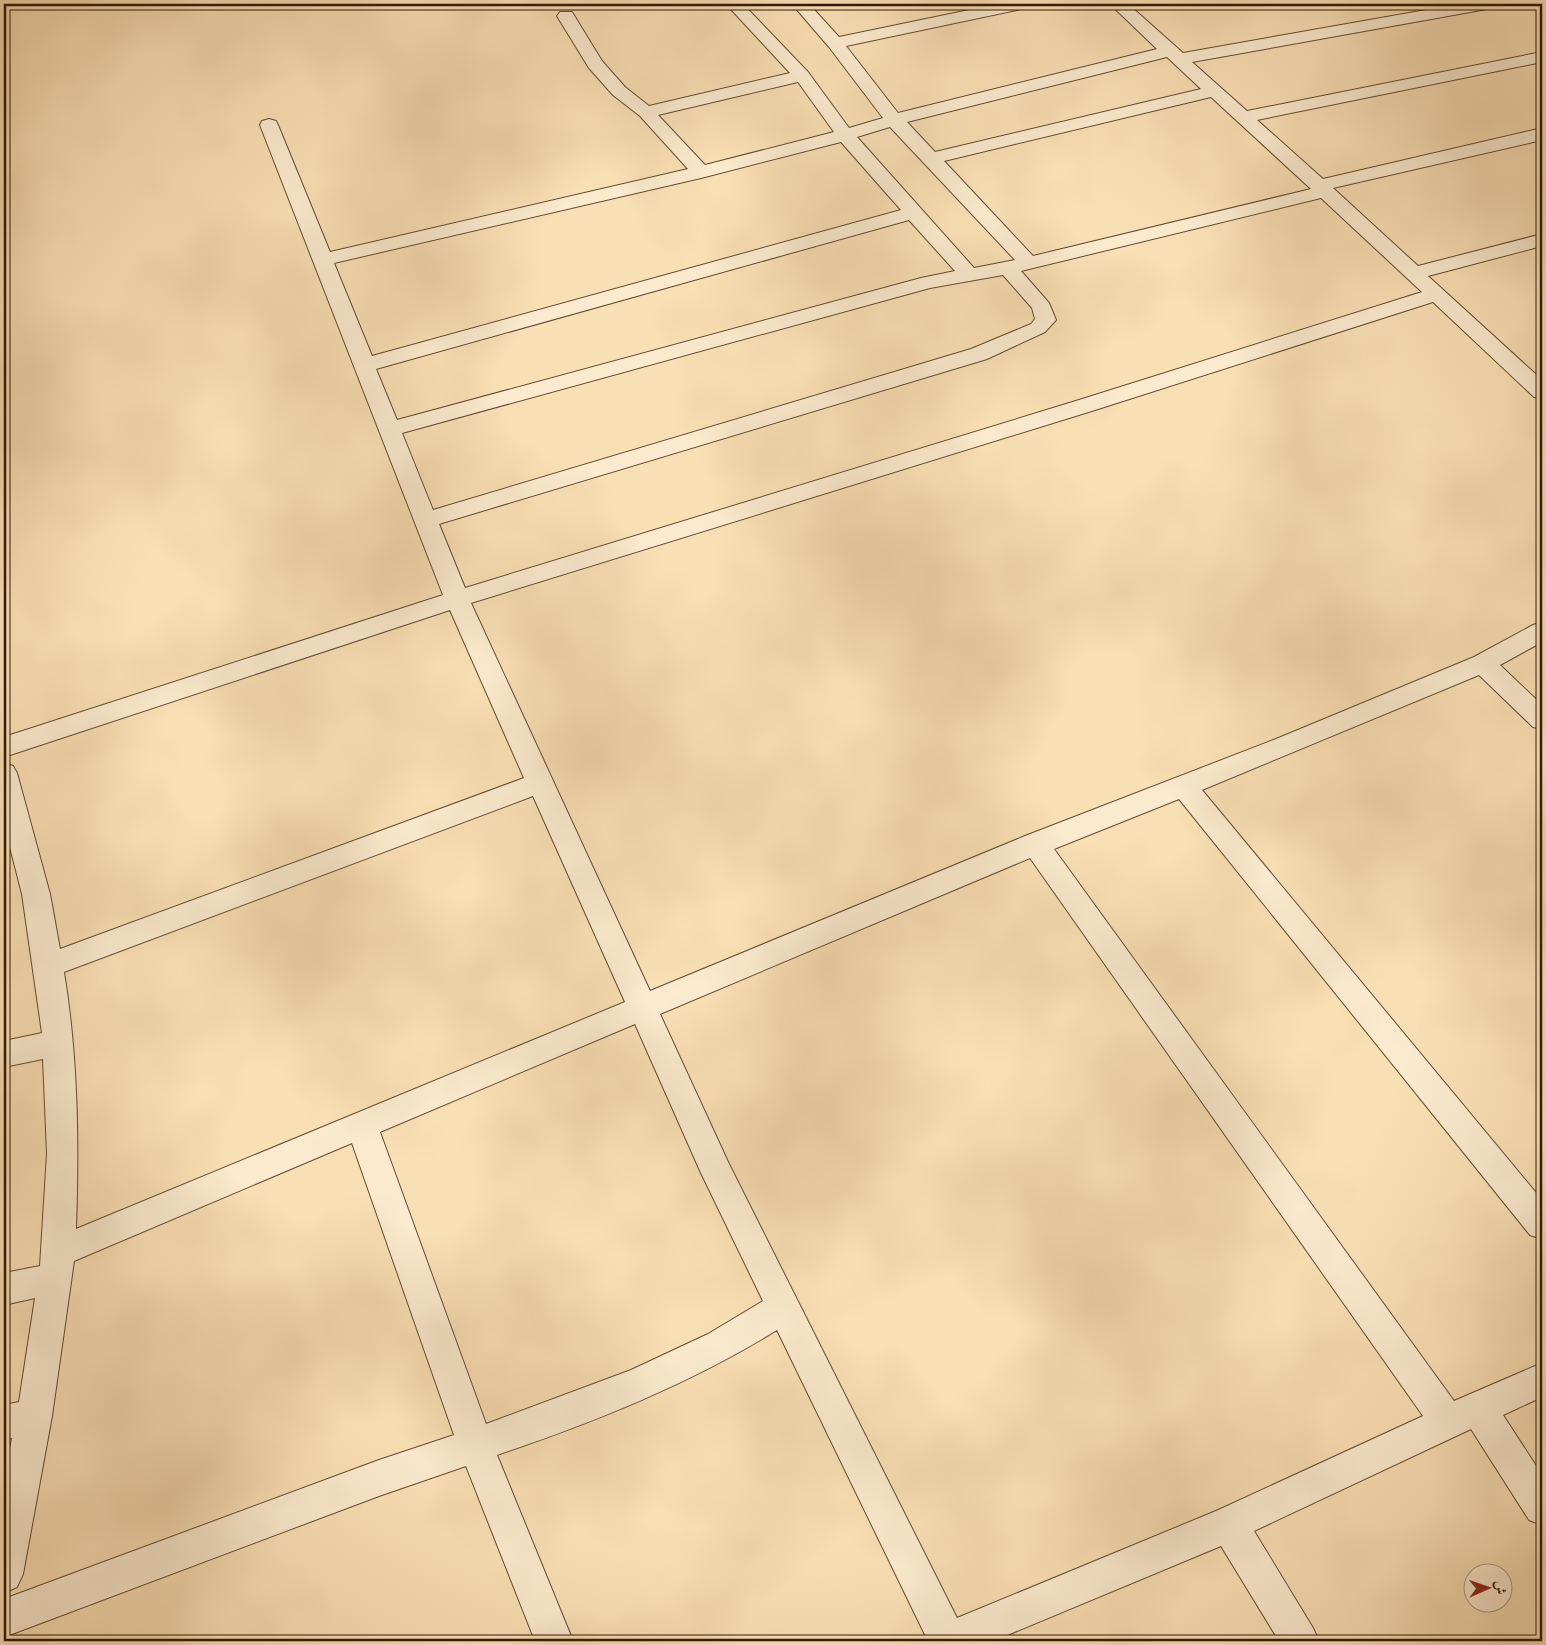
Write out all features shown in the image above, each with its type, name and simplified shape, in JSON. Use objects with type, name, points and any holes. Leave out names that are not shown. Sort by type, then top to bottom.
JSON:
[{"type":"street","points":[[734,4],[802,76],[845,135],[912,213],[968,274]]},
{"type":"street","points":[[426,520],[979,354],[1038,328],[1046,320],[1042,307],[1018,265],[930,158],[894,120],[834,43],[800,4]]},
{"type":"street","points":[[834,43],[1021,4]]},
{"type":"street","points":[[1118,4],[1542,392]]},
{"type":"street","points":[[323,260],[701,172],[845,135],[894,120],[1175,55],[1487,4]]},
{"type":"street","points":[[566,16],[595,64],[619,91],[646,112],[701,172]]},
{"type":"street","points":[[1243,117],[1542,57]]},
{"type":"street","points":[[646,112],[802,76]]},
{"type":"street","points":[[930,158],[1214,91]]},
{"type":"street","points":[[269,125],[457,599],[539,783],[717,1173],[948,1641],[1229,1524],[1542,1380]]},
{"type":"street","points":[[390,429],[928,282],[1018,265],[1542,134]]},
{"type":"street","points":[[365,365],[912,213]]},
{"type":"street","points":[[1414,274],[1542,240]]},
{"type":"street","points":[[4,747],[457,599],[1096,402],[1436,294]]},
{"type":"street","points":[[4,1289],[362,1126],[1035,844],[1285,746],[1483,663],[1542,631]]},
{"type":"street","points":[[1483,663],[1542,720]]},
{"type":"street","points":[[4,773],[36,894],[57,1022],[63,1154],[57,1265],[19,1419],[4,1574]]},
{"type":"street","points":[[48,966],[539,783]]},
{"type":"street","points":[[1184,786],[1542,1224]]},
{"type":"street","points":[[1035,844],[1463,1415],[1542,1507]]},
{"type":"street","points":[[4,1054],[58,1043]]},
{"type":"street","points":[[362,1126],[475,1444],[554,1641]]},
{"type":"street","points":[[4,1618],[379,1478],[525,1428],[641,1383],[720,1346],[784,1307]]},
{"type":"street","points":[[1229,1524],[1300,1641]]}]
